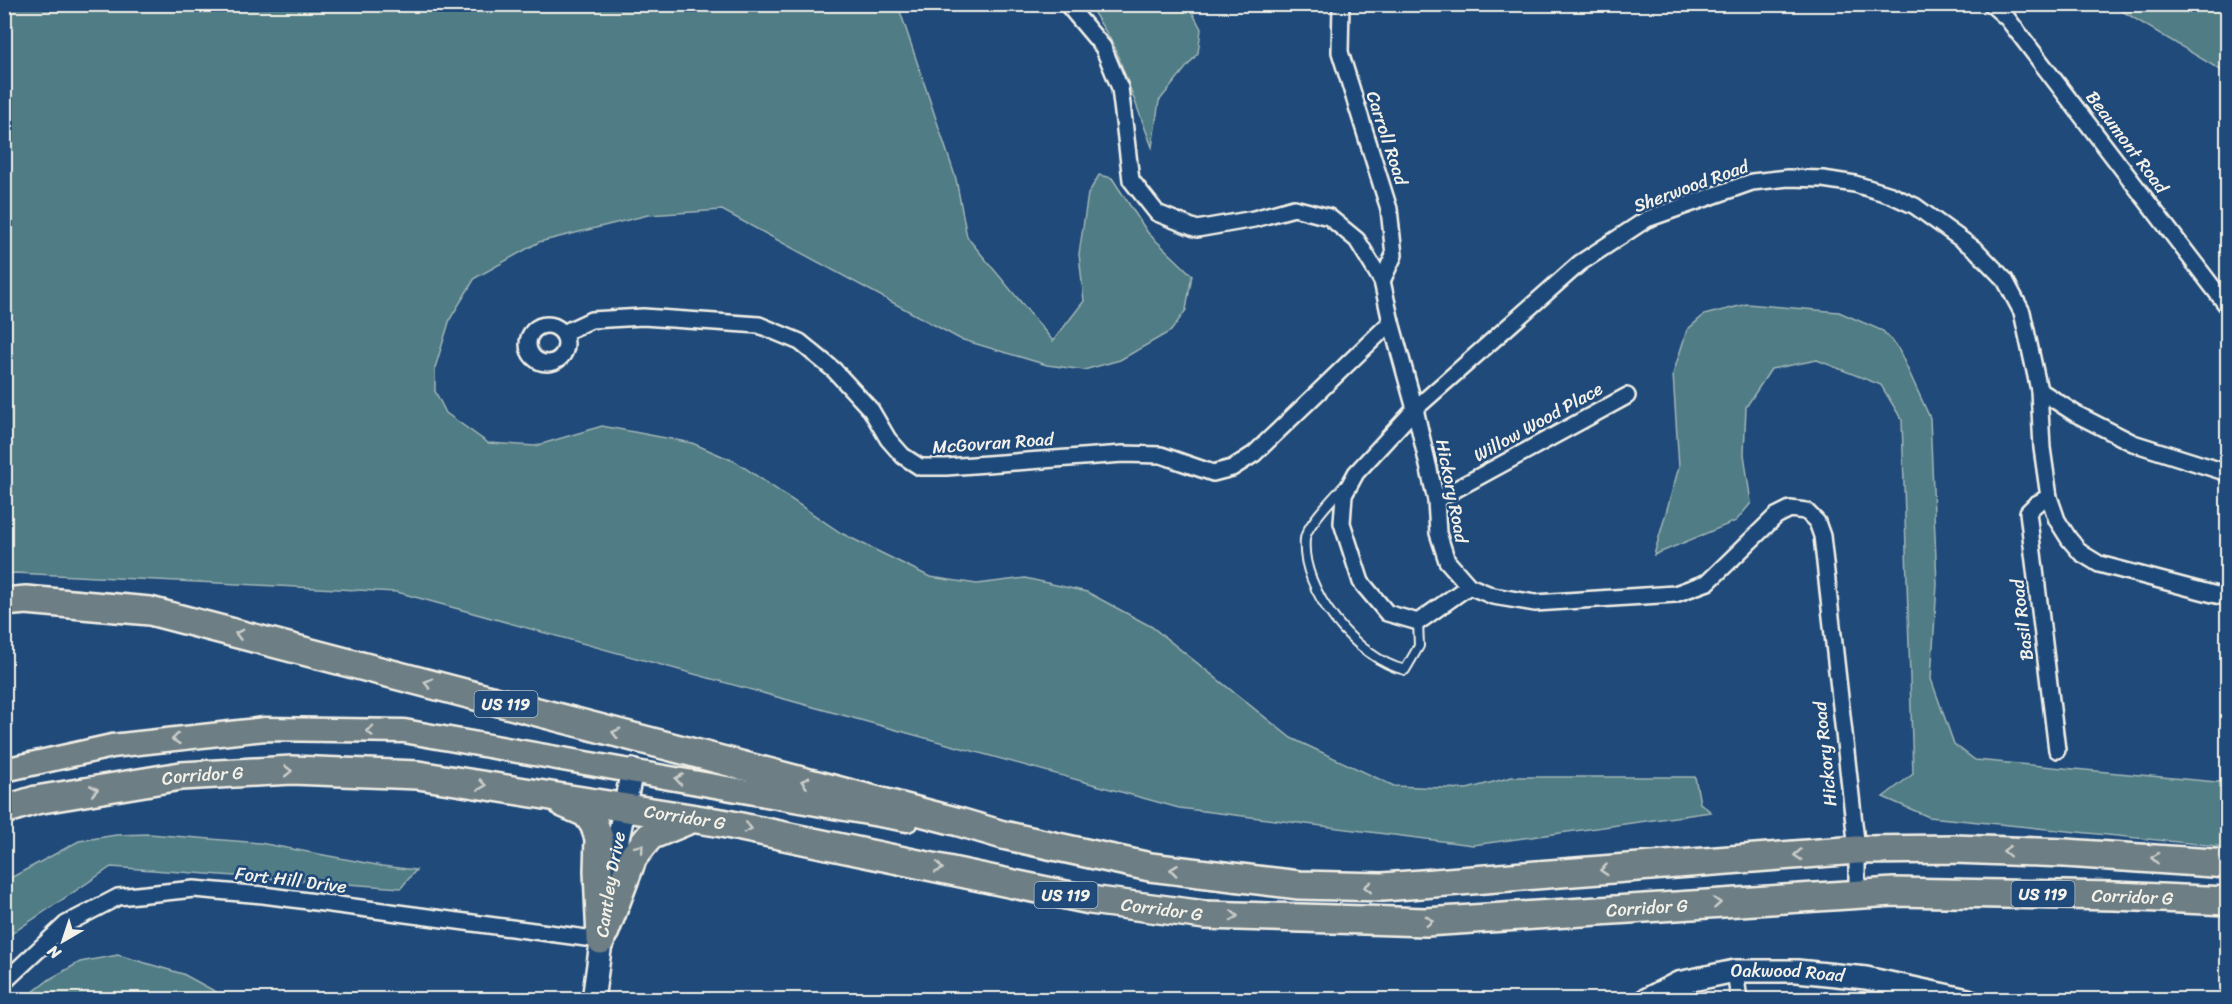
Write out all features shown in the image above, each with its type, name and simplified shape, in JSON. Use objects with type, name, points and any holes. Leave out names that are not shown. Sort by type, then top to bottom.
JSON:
[{"type":"highway","name":"US 119","points":[[4,602],[26,600],[150,611],[1003,835],[1150,867],[1299,885],[1383,887],[1857,850],[1954,849],[2065,853],[2228,864]]},
{"type":"highway","name":"Corridor G","points":[[4,810],[36,800],[181,776],[292,770],[418,775],[694,818],[1090,900],[1205,915],[1426,922],[1894,891],[2228,901]]},
{"type":"highway","points":[[524,792],[570,805],[586,813],[594,824],[599,838],[598,871],[602,940]]},
{"type":"highway","points":[[602,940],[633,856],[650,836],[694,818]]},
{"type":"highway","points":[[1857,893],[1864,882],[1874,876],[2019,876],[2228,886]]},
{"type":"main road","points":[[4,770],[112,746],[265,729],[404,731],[1003,835]]},
{"type":"street","name":"Hickory Road","points":[[1067,4],[1103,47],[1120,88],[1131,180],[1157,213],[1197,229],[1254,219],[1294,208],[1329,216],[1357,240],[1382,281],[1390,322],[1415,409],[1436,500],[1438,533],[1447,561],[1469,586],[1492,596],[1535,603],[1675,594],[1708,582],[1776,516],[1790,509],[1806,512],[1817,522],[1822,536],[1857,850],[1857,893]]},
{"type":"street","name":"Carroll Road","points":[[1341,4],[1340,51],[1389,208],[1394,255],[1382,281]]},
{"type":"street","name":"Beaumont Road","points":[[1991,4],[2021,35],[2228,306]]},
{"type":"street","name":"Sherwood Road","points":[[1418,622],[1387,613],[1361,582],[1342,523],[1344,495],[1356,473],[1415,409],[1580,262],[1647,219],[1752,182],[1788,178],[1823,178],[1856,184],[1891,195],[1915,206],[1976,250],[2005,280],[2022,312],[2038,390],[2042,448],[2049,497],[2057,520],[2068,539],[2080,553],[2099,564],[2228,598]]},
{"type":"street","name":"McGovran Road","points":[[563,333],[591,320],[643,317],[759,326],[800,342],[834,370],[871,410],[888,439],[903,456],[920,467],[1123,454],[1161,455],[1213,473],[1232,468],[1254,454],[1390,322]]},
{"type":"street","points":[[2038,390],[2076,414],[2133,443],[2228,473]]},
{"type":"street","name":"Willow Wood Place","points":[[1436,500],[1627,396]]},
{"type":"street","name":"Basil Road","points":[[2049,497],[2036,504],[2028,512],[2057,750]]},
{"type":"street","points":[[1418,622],[1469,586]]},
{"type":"street","name":"Cantley Drive","points":[[593,999],[610,879],[632,770]]},
{"type":"street","name":"Fort Hill Drive","points":[[4,982],[66,924],[118,897],[194,889],[286,898],[602,940]]},
{"type":"street","points":[[1735,971],[1739,999]]},
{"type":"street","name":"Oakwood Road","points":[[1645,999],[1678,983],[1735,971],[1797,971],[1866,978],[1968,999]]},
{"type":"lane","points":[[1356,473],[1321,511],[1305,537],[1307,569],[1326,608],[1339,623],[1359,645],[1392,667],[1406,670],[1419,646],[1418,622]]},
{"type":"green space","points":[[5,4],[898,5],[956,179],[967,237],[1053,341],[1084,301],[1079,254],[1088,194],[1099,175],[1112,178],[1148,233],[1192,275],[1186,310],[1171,331],[1120,360],[1084,370],[1047,365],[960,339],[722,210],[648,215],[539,242],[475,278],[450,319],[435,368],[435,391],[446,413],[488,443],[535,446],[602,426],[692,443],[736,462],[841,533],[930,577],[977,584],[1025,578],[1087,592],[1152,627],[1291,738],[1394,786],[1467,789],[1512,777],[1695,777],[1700,803],[1711,812],[1473,845],[1179,808],[397,592],[15,573],[5,575]]},
{"type":"green space","points":[[1089,5],[1185,5],[1190,8],[1201,29],[1198,53],[1159,101],[1152,147],[1114,45]]},
{"type":"green space","points":[[2112,5],[2223,5],[2227,7],[2227,74]]},
{"type":"green space","points":[[1747,304],[1839,312],[1883,331],[1898,348],[1930,418],[1937,584],[1931,679],[1954,744],[1975,760],[2227,783],[2227,847],[1929,817],[1883,797],[1913,774],[1902,420],[1881,385],[1817,360],[1771,369],[1746,407],[1744,454],[1751,503],[1736,521],[1654,555],[1679,467],[1673,374],[1687,330],[1704,315]]},
{"type":"green space","points":[[149,834],[260,843],[382,866],[416,870],[401,888],[111,867],[5,938],[5,881],[79,841],[116,835]]},
{"type":"green space","points":[[118,955],[183,974],[229,999],[24,999],[50,979],[80,962]]}]
